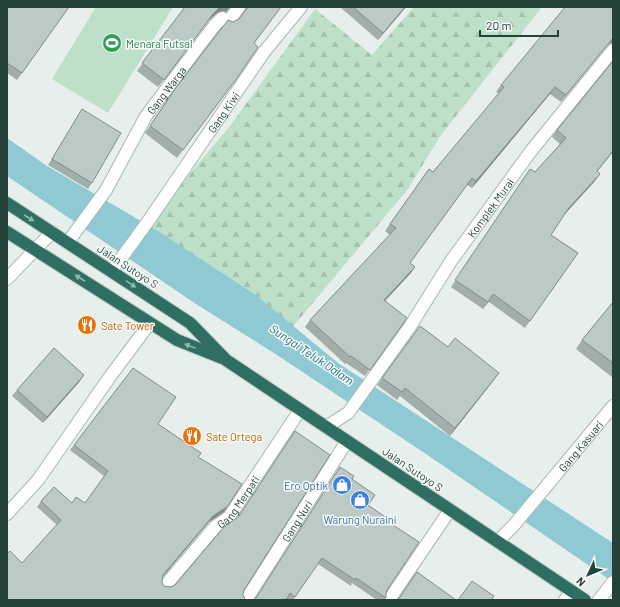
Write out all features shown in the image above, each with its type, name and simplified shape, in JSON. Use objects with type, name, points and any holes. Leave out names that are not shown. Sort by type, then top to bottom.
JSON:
[{"type":"highway","name":"Jalan Sutoyo S","points":[[7,203],[190,323],[226,360],[498,541],[568,595],[585,600]]},
{"type":"highway","name":"Jalan Sutoyo S","points":[[7,232],[36,249],[177,340],[226,360]]},
{"type":"street","name":"Gang Warga","points":[[68,242],[106,190],[146,116],[214,26],[222,18],[228,22],[239,7]]},
{"type":"street","name":"Gang Kiwi","points":[[112,271],[149,220],[264,52],[301,7]]},
{"type":"street","name":"Komplek Murai","points":[[326,426],[348,413],[409,328],[451,261],[527,157],[613,50]]},
{"type":"street","points":[[7,279],[52,232]]},
{"type":"street","points":[[7,514],[38,480],[109,378],[150,323]]},
{"type":"street","name":"Gang Kasuari","points":[[498,541],[514,525],[613,406]]},
{"type":"street","name":"Gang Merpati","points":[[165,586],[215,527],[229,517],[300,410]]},
{"type":"street","name":"Gang Nuri","points":[[246,600],[347,441]]},
{"type":"street","points":[[389,600],[450,510]]},
{"type":"street","points":[[599,600],[612,584]]},
{"type":"green space","name":"Menara Futsal","points":[[96,7],[173,7],[108,113],[52,79]]},
{"type":"green space","points":[[414,7],[542,7],[441,135],[408,189],[291,329],[146,234],[182,183],[230,126],[315,9],[372,55]]},
{"type":"water","name":"Sungai Teluk Dalam","points":[[7,138],[47,166],[158,231],[257,296],[338,363],[613,543],[613,582],[426,454],[277,355],[196,304],[7,176]]},
{"type":"building","points":[[7,7],[69,7],[22,73],[7,63]]},
{"type":"building","points":[[185,7],[220,7],[213,14],[164,80],[142,63]]},
{"type":"building","points":[[248,7],[281,7],[254,43],[258,47],[237,78],[183,150],[150,126],[175,89],[228,20],[233,22],[239,19]]},
{"type":"building","points":[[353,7],[405,7],[383,33]]},
{"type":"building","points":[[565,7],[613,7],[613,38],[566,95],[555,87],[476,181],[472,178],[410,263],[415,267],[384,300],[407,318],[370,370],[351,356],[350,357],[310,320],[396,228],[390,224],[429,169],[433,172],[504,87],[501,85]]},
{"type":"building","points":[[613,61],[613,151],[597,171],[600,174],[568,209],[551,235],[578,253],[530,321],[493,294],[488,302],[455,280],[530,169],[535,172],[566,138],[557,130]]},
{"type":"building","points":[[82,109],[121,133],[92,183],[52,159]]},
{"type":"building","points":[[613,302],[613,363],[582,340]]},
{"type":"building","points":[[420,326],[448,347],[455,338],[499,373],[455,428],[405,388],[402,392],[382,378]]},
{"type":"building","points":[[54,348],[84,375],[47,417],[17,390]]},
{"type":"building","points":[[133,368],[176,397],[158,424],[201,453],[198,457],[242,484],[228,506],[213,516],[163,575],[162,582],[164,586],[171,587],[175,585],[224,527],[239,516],[295,431],[330,455],[244,590],[243,594],[245,600],[7,600],[7,554],[10,551],[22,563],[61,520],[41,501],[54,487],[72,503],[76,497],[85,503],[108,471],[74,445]]},
{"type":"building","points":[[340,467],[354,476],[352,479],[375,495],[368,505],[394,523],[393,525],[419,542],[387,590],[386,598],[322,558],[295,597],[290,593],[286,600],[253,600],[256,598]]},
{"type":"building","points":[[417,572],[456,600],[397,600]]},
{"type":"building","points":[[472,581],[494,596],[491,600],[458,600]]},
{"type":"place","name":"Menara Futsal","points":[[112,43]]},
{"type":"place","name":"Sate Tower","points":[[87,325]]},
{"type":"place","name":"Sate Ortega","points":[[192,436]]},
{"type":"place","name":"Ero Optik","points":[[342,485]]},
{"type":"place","name":"Warung Nuraini","points":[[360,500]]}]
